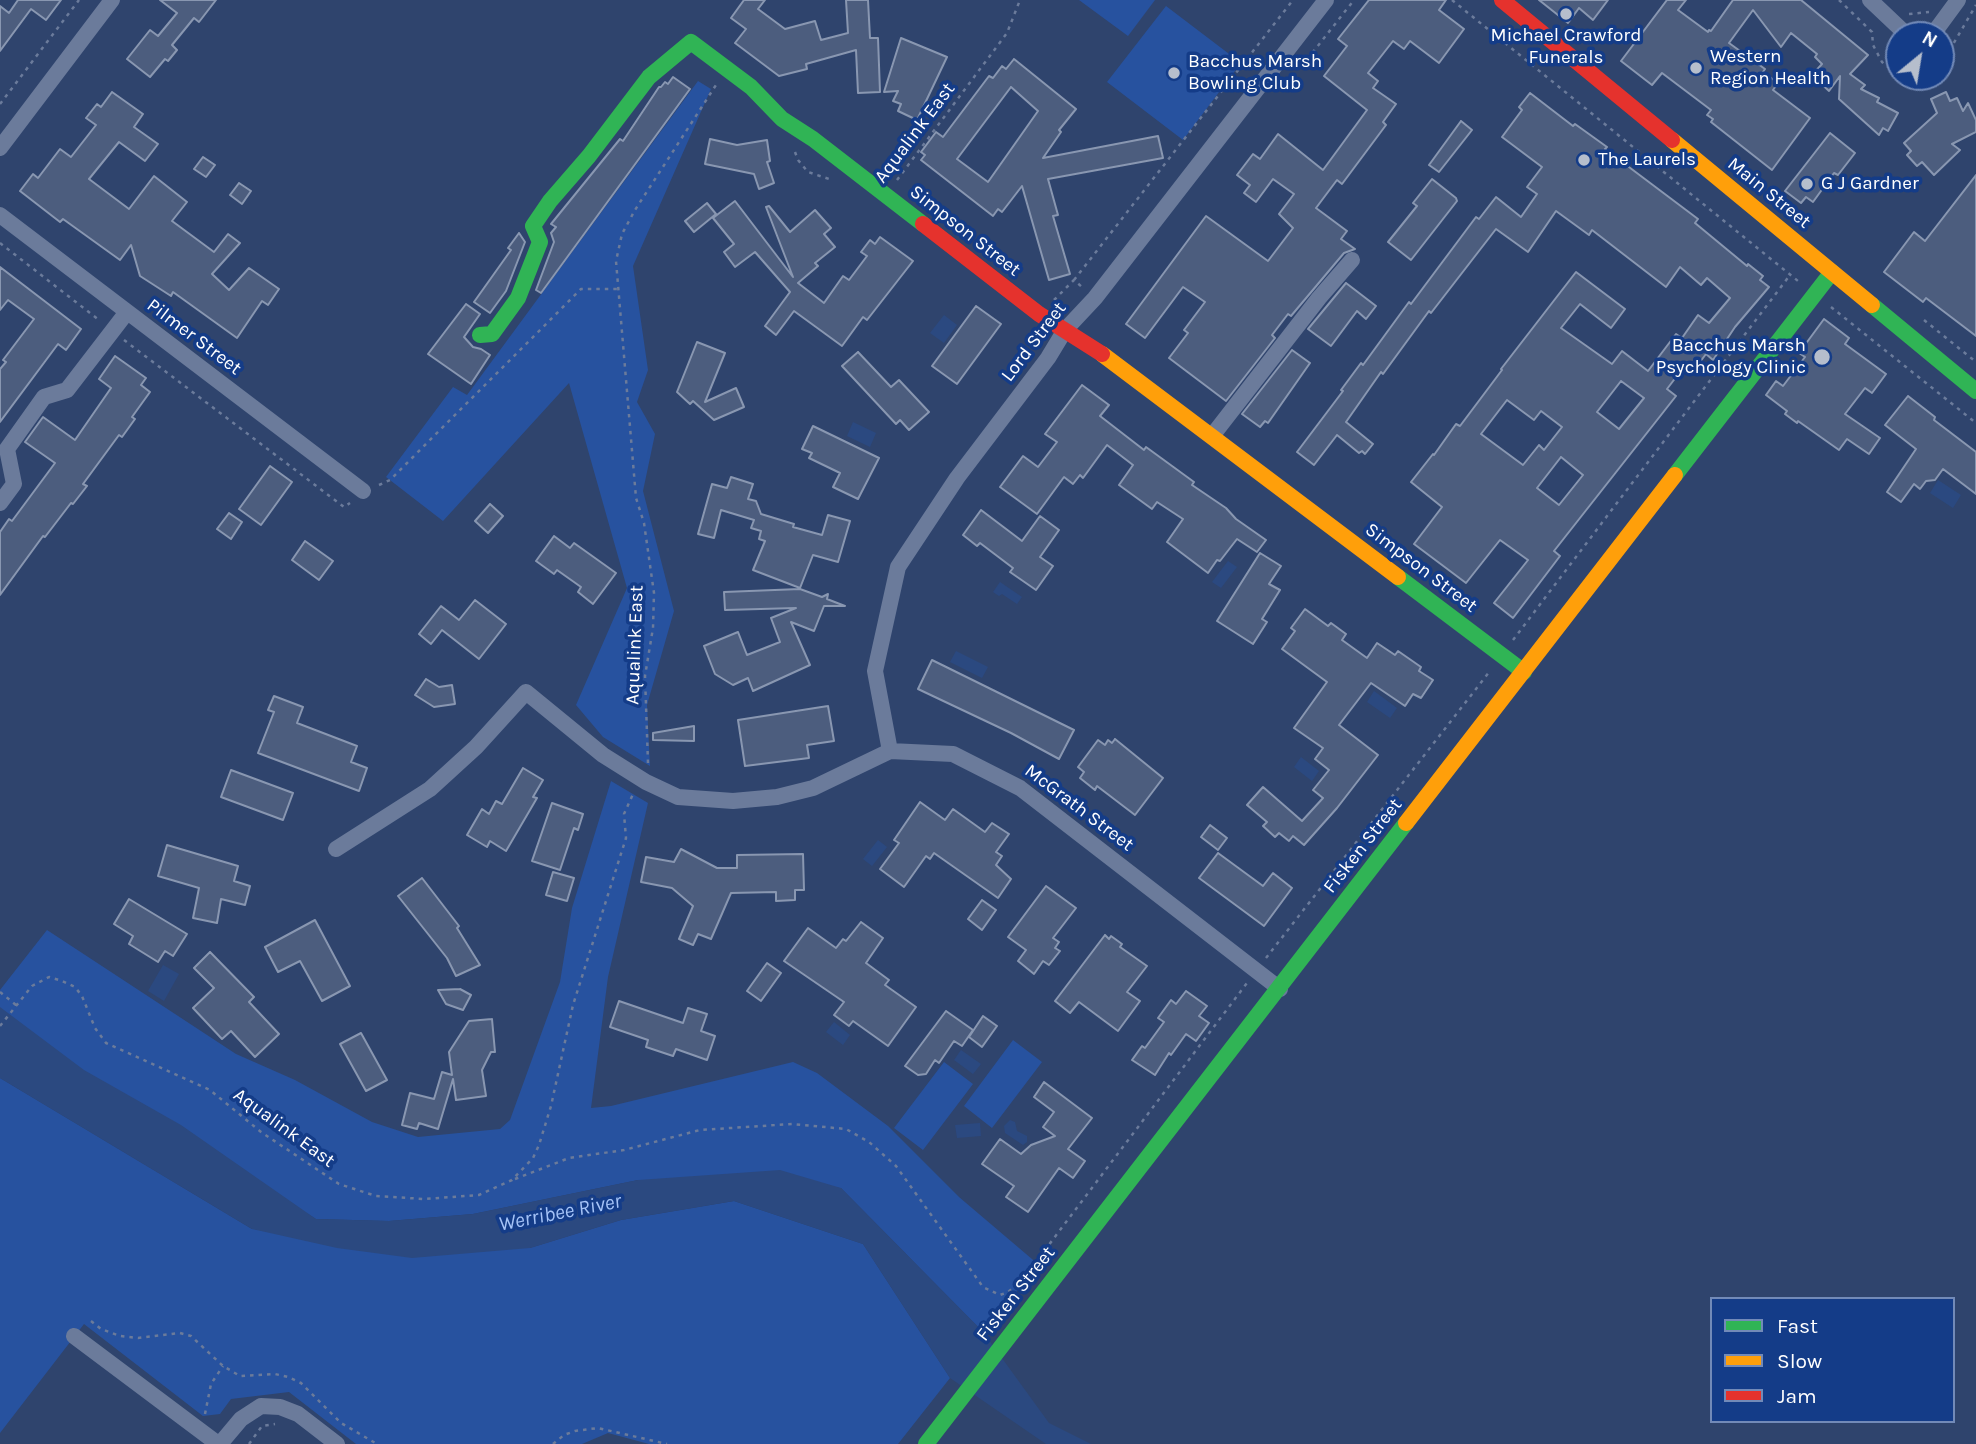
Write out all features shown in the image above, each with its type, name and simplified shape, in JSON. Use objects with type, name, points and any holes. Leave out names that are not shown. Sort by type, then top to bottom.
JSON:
[{"type":"street","points":[[0,148],[112,0]]},
{"type":"street","name":"Lord Street","points":[[890,751],[875,671],[898,567],[957,478],[1048,358],[1065,330],[1095,298],[1326,0]]},
{"type":"street","name":"Main Street","points":[[1502,0],[1976,391]]},
{"type":"street","points":[[1870,0],[1892,21]]},
{"type":"street","points":[[1943,21],[1958,0]]},
{"type":"street","name":"Simpson Street","points":[[480,335],[492,334],[518,299],[540,242],[533,226],[550,201],[589,156],[649,77],[691,41],[751,87],[782,119],[813,139],[1039,314],[1097,349],[1524,672]]},
{"type":"street","name":"Pilmer Street","points":[[0,215],[363,491]]},
{"type":"street","points":[[1212,436],[1319,298],[1352,260]]},
{"type":"street","name":"Fisken Street","points":[[926,1444],[1832,272]]},
{"type":"street","points":[[0,503],[14,484],[7,449],[44,397],[67,390],[127,312]]},
{"type":"street","name":"McGrath Street","points":[[336,849],[430,789],[476,747],[526,692],[603,755],[641,779],[678,797],[733,801],[776,797],[813,788],[890,751],[953,754],[1020,788],[1280,989]]},
{"type":"street","points":[[74,1336],[219,1444],[241,1419],[261,1406],[280,1407],[298,1415],[337,1444]]},
{"type":"path","points":[[0,104],[79,0]]},
{"type":"path","name":"Aqualink East","points":[[886,196],[1007,33],[1020,0]]},
{"type":"path","points":[[1074,280],[1293,0]]},
{"type":"path","points":[[1302,66],[1354,0]]},
{"type":"path","points":[[1452,0],[1976,423]]},
{"type":"path","points":[[1839,0],[1872,32],[1873,46],[1885,64]]},
{"type":"path","points":[[1955,41],[1976,5]]},
{"type":"path","points":[[1901,7],[1909,14],[1930,12]]},
{"type":"path","name":"Aqualink East","points":[[0,1026],[32,986],[48,978],[62,981],[75,987],[82,996],[95,1028],[106,1043],[210,1090],[261,1132],[339,1184],[376,1196],[424,1199],[479,1195],[512,1180],[533,1158],[551,1106],[573,1005],[626,838],[624,814],[648,763],[645,676],[653,628],[654,593],[644,523],[636,498],[616,261],[622,234],[716,84]]},
{"type":"path","points":[[792,146],[798,160],[808,172],[832,180]]},
{"type":"path","points":[[0,243],[344,507],[363,491],[390,480],[581,289],[620,289]]},
{"type":"path","points":[[512,1180],[569,1158],[624,1150],[700,1130],[792,1124],[846,1129],[869,1142],[896,1166],[983,1287],[1000,1296],[1008,1292],[1023,1279],[1790,275]]},
{"type":"path","points":[[0,992],[16,1005]]},
{"type":"path","points":[[1022,1291],[1023,1279]]},
{"type":"path","points":[[92,1321],[101,1329],[120,1336],[138,1338],[180,1333],[191,1336],[223,1366],[240,1376],[275,1374],[301,1383],[341,1423],[377,1444]]},
{"type":"path","points":[[207,1411],[211,1384],[223,1366]]},
{"type":"path","points":[[249,1444],[262,1426],[281,1423]]},
{"type":"path","points":[[553,1444],[564,1435],[575,1431],[598,1428],[667,1444]]},
{"type":"shaded area","points":[[1079,0],[1155,0],[1128,36]]},
{"type":"shaded area","name":"Bacchus Marsh Bowling Club","points":[[1166,6],[1241,63],[1183,140],[1107,82]]},
{"type":"shaded area","points":[[698,81],[711,89],[633,266],[648,370],[637,402],[655,434],[643,491],[674,611],[647,705],[650,766],[603,737],[576,705],[627,588],[569,383],[443,521],[386,477],[453,387],[467,395]]},
{"type":"shaded area","points":[[611,781],[648,803],[608,977],[591,1108],[611,1106],[793,1062],[817,1073],[888,1126],[959,1197],[1039,1265],[983,1332],[841,1188],[638,1180],[473,1214],[389,1221],[316,1219],[0,1027],[0,990],[47,930],[236,1054],[295,1080],[372,1122],[418,1137],[500,1129],[510,1120],[560,982],[572,908]]},
{"type":"shaded area","points":[[1013,1040],[1042,1062],[992,1128],[964,1106]]},
{"type":"shaded area","points":[[944,1062],[973,1084],[923,1150],[894,1128]]},
{"type":"shaded area","points":[[0,1078],[252,1229],[530,1248],[621,1220],[734,1201],[863,1244],[950,1378],[898,1444],[649,1444],[608,1433],[582,1444],[356,1444],[289,1392],[231,1399],[220,1414],[203,1416],[84,1324],[0,1433]]},
{"type":"water","points":[[944,315],[957,325],[944,343],[930,333]]},
{"type":"water","points":[[853,422],[876,433],[870,447],[847,436]]},
{"type":"water","points":[[1938,480],[1961,495],[1953,508],[1930,493]]},
{"type":"water","points":[[1228,561],[1237,567],[1221,588],[1212,582]]},
{"type":"water","points":[[1000,582],[1022,597],[1017,604],[1002,594],[999,596],[993,592]]},
{"type":"water","points":[[956,651],[988,667],[982,678],[950,662]]},
{"type":"water","points":[[1374,691],[1397,708],[1390,718],[1367,702]]},
{"type":"water","points":[[1301,757],[1319,771],[1312,781],[1294,767]]},
{"type":"water","points":[[878,840],[887,847],[872,866],[863,859]]},
{"type":"water","points":[[163,965],[179,974],[164,1001],[148,991]]},
{"type":"water","name":"Werribee River","points":[[0,1007],[84,1070],[181,1125],[316,1219],[389,1221],[473,1214],[638,1180],[780,1170],[841,1188],[983,1332],[1049,1423],[1091,1444],[1046,1444],[950,1378],[863,1244],[734,1201],[621,1220],[530,1248],[412,1258],[337,1248],[252,1229],[0,1078]]},
{"type":"water","points":[[834,1022],[850,1035],[843,1045],[826,1032]]},
{"type":"water","points":[[961,1050],[981,1064],[973,1074],[954,1060]]},
{"type":"water","points":[[1010,1120],[1015,1122],[1017,1131],[1027,1136],[1027,1142],[1023,1145],[1005,1133],[1004,1126]]},
{"type":"water","points":[[980,1123],[981,1136],[957,1138],[955,1125]]},
{"type":"building","points":[[18,0],[61,0],[46,20],[31,9],[0,51],[0,6],[9,13]]},
{"type":"building","points":[[160,0],[216,0],[199,22],[194,18],[172,45],[177,50],[168,61],[165,59],[150,77],[127,59],[150,30],[158,36],[177,13]]},
{"type":"building","points":[[744,0],[765,0],[758,9],[785,29],[815,21],[821,40],[848,33],[846,0],[868,0],[870,38],[878,38],[880,92],[858,93],[856,50],[806,64],[807,69],[779,76],[735,43],[746,29],[731,18]]},
{"type":"building","points":[[1369,0],[1446,0],[1439,10],[1464,29],[1439,63],[1410,41],[1404,49],[1393,41],[1368,73],[1378,81],[1373,88],[1396,104],[1383,122],[1386,125],[1342,184],[1337,180],[1316,208],[1347,231],[1341,239],[1355,249],[1344,253],[1291,316],[1288,314],[1272,335],[1275,338],[1226,401],[1169,358],[1188,333],[1184,330],[1205,302],[1183,287],[1145,338],[1126,324],[1206,216],[1268,261],[1293,228],[1279,214],[1294,194],[1273,179],[1256,202],[1244,193],[1250,185],[1237,175],[1253,154],[1260,159],[1278,134],[1323,170],[1367,110],[1324,76],[1347,46],[1338,39]]},
{"type":"building","name":"Michael Crawford Funerals","points":[[1539,0],[1608,0],[1593,20],[1579,8],[1568,23]]},
{"type":"building","points":[[1667,0],[1686,0],[1678,10],[1708,32],[1733,0],[1801,0],[1868,55],[1850,74],[1865,85],[1861,89],[1879,98],[1877,102],[1898,113],[1888,131],[1883,128],[1879,135],[1839,99],[1840,76],[1829,91],[1812,75],[1822,64],[1815,57],[1817,54],[1791,33],[1781,47],[1753,10],[1729,43],[1765,69],[1763,72],[1778,83],[1773,90],[1810,118],[1772,170],[1711,122],[1713,119],[1707,115],[1711,110],[1662,73],[1652,85],[1621,61]]},
{"type":"building","points":[[901,38],[947,57],[917,120],[898,111],[901,104],[893,101],[898,91],[884,92]]},
{"type":"building","points":[[1014,59],[1076,109],[1059,130],[1061,132],[1043,158],[1158,136],[1163,158],[1048,179],[1058,215],[1053,216],[1070,274],[1049,280],[1022,186],[1002,212],[998,209],[993,216],[921,160],[925,155],[921,152],[936,132],[943,137],[989,76],[993,78],[1002,66],[1006,69]],"holes":[[[1011,87],[1038,111],[988,182],[957,159]]]},
{"type":"building","points":[[673,77],[690,89],[541,293],[536,290],[554,242],[551,233],[556,227],[551,224],[620,139],[623,141],[659,87],[665,82],[668,84]]},
{"type":"building","points":[[112,92],[143,114],[134,127],[158,144],[145,161],[119,142],[89,179],[129,209],[154,176],[187,202],[172,221],[214,252],[228,234],[240,243],[212,274],[229,290],[249,268],[279,289],[268,305],[262,301],[237,338],[173,292],[171,296],[140,276],[131,245],[120,260],[63,219],[60,222],[20,191],[33,174],[38,178],[60,149],[71,157],[96,125],[86,118],[97,104],[101,107]]},
{"type":"building","points":[[1946,92],[1950,101],[1957,98],[1963,111],[1968,103],[1976,120],[1976,132],[1952,144],[1960,150],[1934,175],[1922,162],[1917,166],[1907,155],[1911,151],[1904,143],[1937,113],[1931,99]]},
{"type":"building","points":[[1530,93],[1573,126],[1575,124],[1607,147],[1605,149],[1698,219],[1695,223],[1763,276],[1760,280],[1769,287],[1735,327],[1713,360],[1706,354],[1691,374],[1683,368],[1667,389],[1676,396],[1554,551],[1560,556],[1513,618],[1494,603],[1528,560],[1500,540],[1466,583],[1414,544],[1442,507],[1411,482],[1456,424],[1460,426],[1576,272],[1625,309],[1611,328],[1580,304],[1561,328],[1612,364],[1622,351],[1648,371],[1676,334],[1682,338],[1698,315],[1709,323],[1730,298],[1707,278],[1701,285],[1680,267],[1666,287],[1592,230],[1589,235],[1556,211],[1528,252],[1496,229],[1431,313],[1429,311],[1383,374],[1381,372],[1346,422],[1373,444],[1365,454],[1362,451],[1359,453],[1337,435],[1314,465],[1297,452],[1361,363],[1363,365],[1476,217],[1479,219],[1496,197],[1521,217],[1537,194],[1527,187],[1542,167],[1502,137],[1522,110],[1519,107]],"holes":[[[1621,381],[1644,398],[1619,429],[1597,412]],[[1507,400],[1534,420],[1541,411],[1562,427],[1544,450],[1539,445],[1523,465],[1481,434]],[[1561,457],[1583,475],[1559,505],[1537,488]]]},
{"type":"building","points":[[1461,121],[1472,130],[1439,172],[1429,165]]},
{"type":"building","points":[[1830,133],[1855,153],[1838,175],[1834,173],[1813,202],[1806,197],[1801,203],[1785,191]]},
{"type":"building","points":[[710,139],[737,145],[767,140],[770,161],[767,162],[774,183],[759,189],[754,174],[705,164]]},
{"type":"building","points":[[203,157],[215,165],[206,177],[194,169]]},
{"type":"building","points":[[1976,175],[1976,336],[1926,298],[1923,302],[1884,272],[1914,232],[1925,241]]},
{"type":"building","points":[[1432,179],[1457,201],[1411,260],[1388,242],[1417,206],[1413,203]]},
{"type":"building","points":[[239,183],[251,191],[242,204],[230,195]]},
{"type":"building","points":[[735,201],[793,277],[766,207],[769,206],[790,232],[815,210],[831,228],[824,234],[835,247],[815,263],[818,266],[798,283],[824,303],[843,276],[849,280],[867,256],[861,252],[870,240],[875,244],[880,237],[913,261],[867,320],[863,317],[842,346],[794,311],[776,335],[765,326],[790,292],[755,252],[735,267],[724,252],[734,244],[713,218]]},
{"type":"building","points":[[707,203],[716,214],[694,232],[685,221]]},
{"type":"building","points":[[519,233],[525,242],[506,291],[490,313],[474,302],[511,250],[508,248]]},
{"type":"building","points":[[0,267],[81,329],[66,350],[58,344],[0,422],[0,369],[6,362],[3,360],[34,319],[8,300],[0,310]]},
{"type":"building","points":[[1346,283],[1376,306],[1366,319],[1357,311],[1331,346],[1308,329]]},
{"type":"building","points":[[466,304],[480,314],[464,337],[473,347],[490,355],[471,384],[428,354]]},
{"type":"building","points":[[976,306],[1001,324],[957,384],[932,366]]},
{"type":"building","points":[[1824,319],[1849,338],[1845,344],[1886,374],[1872,393],[1865,388],[1845,414],[1880,438],[1869,454],[1847,439],[1839,450],[1785,414],[1787,411],[1766,395],[1776,381],[1783,386],[1805,357],[1799,353]]},
{"type":"building","points":[[697,342],[725,353],[705,402],[736,388],[744,407],[714,420],[693,401],[690,404],[677,392]]},
{"type":"building","points":[[1292,350],[1310,363],[1268,423],[1265,421],[1260,427],[1242,414]]},
{"type":"building","points":[[858,352],[891,387],[899,380],[929,412],[909,430],[900,420],[896,424],[842,366]]},
{"type":"building","points":[[115,356],[146,378],[141,385],[150,392],[122,437],[119,435],[83,484],[87,486],[45,537],[43,536],[0,595],[0,532],[9,519],[12,521],[55,463],[25,442],[43,417],[75,440],[111,388],[99,379]]},
{"type":"building","points":[[1082,385],[1109,405],[1100,416],[1144,450],[1146,447],[1194,482],[1192,485],[1266,540],[1257,552],[1237,539],[1208,573],[1167,542],[1183,519],[1157,502],[1152,509],[1119,485],[1133,465],[1107,445],[1083,478],[1080,475],[1073,484],[1064,477],[1037,514],[1000,487],[1023,456],[1038,467],[1057,442],[1045,434]]},
{"type":"building","points":[[1908,396],[1976,452],[1976,494],[1943,469],[1935,480],[1926,481],[1920,489],[1914,484],[1901,502],[1887,492],[1916,449],[1885,425]]},
{"type":"building","points":[[813,426],[879,458],[858,499],[833,487],[840,473],[809,458],[812,453],[802,449]]},
{"type":"building","points":[[270,466],[292,482],[261,525],[239,509]]},
{"type":"building","points":[[731,477],[753,484],[748,499],[756,501],[761,514],[794,524],[793,527],[822,535],[828,515],[850,521],[838,562],[813,555],[800,588],[753,570],[765,541],[759,539],[761,531],[751,528],[754,520],[721,510],[714,538],[698,534],[712,484],[727,488]]},
{"type":"building","points":[[490,504],[503,516],[488,533],[475,521]]},
{"type":"building","points":[[981,510],[1022,541],[1040,516],[1059,530],[1040,557],[1053,566],[1036,590],[1010,572],[1013,568],[980,543],[977,546],[963,535]]},
{"type":"building","points":[[229,513],[242,522],[231,539],[217,529]]},
{"type":"building","points":[[554,536],[570,548],[574,543],[616,573],[593,604],[578,592],[581,587],[557,570],[554,574],[536,561]]},
{"type":"building","points":[[305,541],[333,561],[319,580],[292,560]]},
{"type":"building","points":[[1260,553],[1281,566],[1269,584],[1280,590],[1262,619],[1267,622],[1253,644],[1217,621]]},
{"type":"building","points":[[800,589],[822,597],[828,594],[827,599],[845,606],[824,606],[814,631],[791,622],[810,665],[753,691],[748,678],[733,685],[715,674],[704,646],[738,632],[747,655],[780,642],[771,618],[796,608],[725,610],[724,592]]},
{"type":"building","points":[[475,600],[506,624],[479,659],[442,630],[431,644],[419,634],[441,606],[459,620]]},
{"type":"building","points":[[1305,609],[1328,626],[1331,623],[1346,634],[1342,640],[1367,658],[1377,643],[1395,655],[1398,651],[1421,667],[1419,671],[1433,680],[1421,698],[1413,694],[1405,706],[1371,683],[1339,725],[1378,755],[1304,845],[1293,836],[1289,841],[1279,833],[1275,837],[1263,826],[1267,822],[1247,805],[1263,787],[1302,821],[1323,798],[1313,790],[1329,770],[1315,759],[1323,748],[1294,728],[1327,682],[1282,649],[1295,631],[1291,628]]},
{"type":"building","points":[[932,660],[1074,730],[1059,759],[918,689]]},
{"type":"building","points":[[426,679],[439,687],[452,685],[455,704],[434,707],[415,695]]},
{"type":"building","points":[[274,696],[303,707],[297,723],[357,746],[351,762],[367,768],[359,791],[258,753],[274,712],[268,710]]},
{"type":"building","points":[[828,706],[834,741],[807,745],[809,758],[745,766],[738,720]]},
{"type":"building","points":[[694,726],[694,741],[653,740],[653,733]]},
{"type":"building","points":[[1115,739],[1163,778],[1135,815],[1097,786],[1095,790],[1080,778],[1084,772],[1078,767],[1098,740],[1105,745],[1108,740],[1112,743]]},
{"type":"building","points":[[523,768],[543,780],[533,797],[537,798],[506,851],[490,841],[487,847],[467,835],[482,809],[489,814],[496,801],[502,804]]},
{"type":"building","points":[[231,770],[293,793],[283,820],[221,797]]},
{"type":"building","points":[[920,802],[945,820],[953,809],[985,832],[992,823],[1009,834],[996,852],[1002,856],[996,865],[1011,879],[998,898],[934,853],[930,859],[926,856],[904,887],[880,869],[899,843],[894,840]]},
{"type":"building","points":[[552,803],[583,814],[578,830],[574,828],[560,870],[532,861]]},
{"type":"building","points":[[1210,825],[1227,838],[1218,850],[1201,837]]},
{"type":"building","points":[[167,845],[238,866],[234,881],[250,886],[245,905],[221,899],[217,923],[193,918],[199,888],[158,876]]},
{"type":"building","points":[[681,849],[717,868],[737,868],[737,855],[803,854],[804,890],[795,890],[795,900],[776,901],[776,892],[731,893],[711,939],[698,934],[693,945],[679,939],[693,906],[672,888],[641,882],[646,857],[674,862]]},
{"type":"building","points":[[1218,853],[1263,886],[1273,873],[1292,888],[1264,926],[1199,878]]},
{"type":"building","points":[[553,872],[574,878],[567,901],[546,895]]},
{"type":"building","points":[[422,878],[459,926],[457,928],[480,965],[456,976],[447,958],[398,896]]},
{"type":"building","points":[[1046,886],[1076,908],[1053,938],[1059,942],[1055,948],[1060,951],[1049,965],[1043,961],[1034,974],[1018,961],[1026,950],[1008,937]]},
{"type":"building","points":[[129,899],[187,934],[173,956],[165,951],[158,962],[129,944],[133,936],[114,924]]},
{"type":"building","points":[[982,900],[996,910],[982,930],[968,919]]},
{"type":"building","points":[[315,920],[350,986],[322,1001],[300,961],[278,972],[265,947]]},
{"type":"building","points":[[861,922],[883,938],[866,963],[889,980],[885,985],[916,1007],[888,1046],[853,1021],[849,1026],[834,1015],[844,1002],[784,961],[808,928],[836,948],[843,939],[846,941]]},
{"type":"building","points":[[1105,935],[1122,944],[1120,947],[1147,966],[1127,992],[1140,1001],[1118,1031],[1079,1002],[1070,1013],[1055,1001]]},
{"type":"building","points":[[210,952],[254,997],[249,1002],[279,1034],[255,1057],[231,1031],[222,1039],[193,1008],[214,988],[194,968]]},
{"type":"building","points":[[767,963],[781,973],[761,1001],[747,991]]},
{"type":"building","points":[[460,989],[471,995],[463,1010],[446,1004],[438,990]]},
{"type":"building","points":[[1186,991],[1207,1006],[1199,1016],[1209,1023],[1196,1041],[1186,1034],[1171,1055],[1169,1053],[1155,1075],[1132,1060],[1142,1046],[1145,1048],[1164,1022],[1158,1018],[1171,1000],[1176,1004]]},
{"type":"building","points":[[619,1001],[683,1023],[688,1008],[707,1014],[701,1031],[715,1036],[707,1060],[676,1049],[673,1056],[646,1047],[648,1040],[610,1027]]},
{"type":"building","points":[[946,1011],[973,1030],[962,1046],[954,1041],[939,1063],[935,1060],[926,1074],[918,1075],[905,1066]]},
{"type":"building","points":[[983,1016],[997,1026],[982,1047],[969,1037]]},
{"type":"building","points":[[492,1019],[495,1052],[491,1052],[482,1070],[486,1096],[456,1100],[453,1079],[438,1129],[419,1123],[417,1129],[402,1125],[410,1093],[434,1099],[442,1072],[452,1075],[449,1052],[469,1021]]},
{"type":"building","points":[[361,1033],[387,1080],[366,1091],[340,1044]]},
{"type":"building","points":[[1044,1082],[1092,1118],[1068,1149],[1085,1161],[1073,1178],[1059,1168],[1028,1212],[1006,1197],[1014,1186],[982,1164],[1000,1139],[1021,1154],[1031,1145],[1055,1136],[1043,1127],[1054,1112],[1034,1097]]},
{"type":"traffic: fast","points":[[480,335],[492,334],[518,298],[540,242],[533,226],[550,201],[589,156],[649,77],[691,42],[751,87],[782,119],[813,139],[923,224]]},
{"type":"traffic: fast","points":[[1675,475],[1832,272]]},
{"type":"traffic: fast","points":[[1872,305],[1976,391]]},
{"type":"traffic: fast","points":[[1398,577],[1524,672]]},
{"type":"traffic: fast","points":[[926,1444],[1406,823]]},
{"type":"traffic: slow","points":[[1672,140],[1872,305]]},
{"type":"traffic: slow","points":[[1102,354],[1398,577]]},
{"type":"traffic: slow","points":[[1406,823],[1675,475]]},
{"type":"traffic: jam","points":[[1502,0],[1672,140]]},
{"type":"traffic: jam","points":[[923,224],[1039,314],[1102,354]]},
{"type":"place","name":"Michael Crawford Funerals","points":[[1566,14]]},
{"type":"place","name":"Western Region Health","points":[[1696,68]]},
{"type":"place","name":"Bacchus Marsh Bowling Club","points":[[1174,73]]},
{"type":"place","name":"The Laurels","points":[[1584,160]]},
{"type":"place","name":"G J Gardner","points":[[1807,184]]},
{"type":"place","name":"Bacchus Marsh Psychology Clinic","points":[[1822,357]]}]
